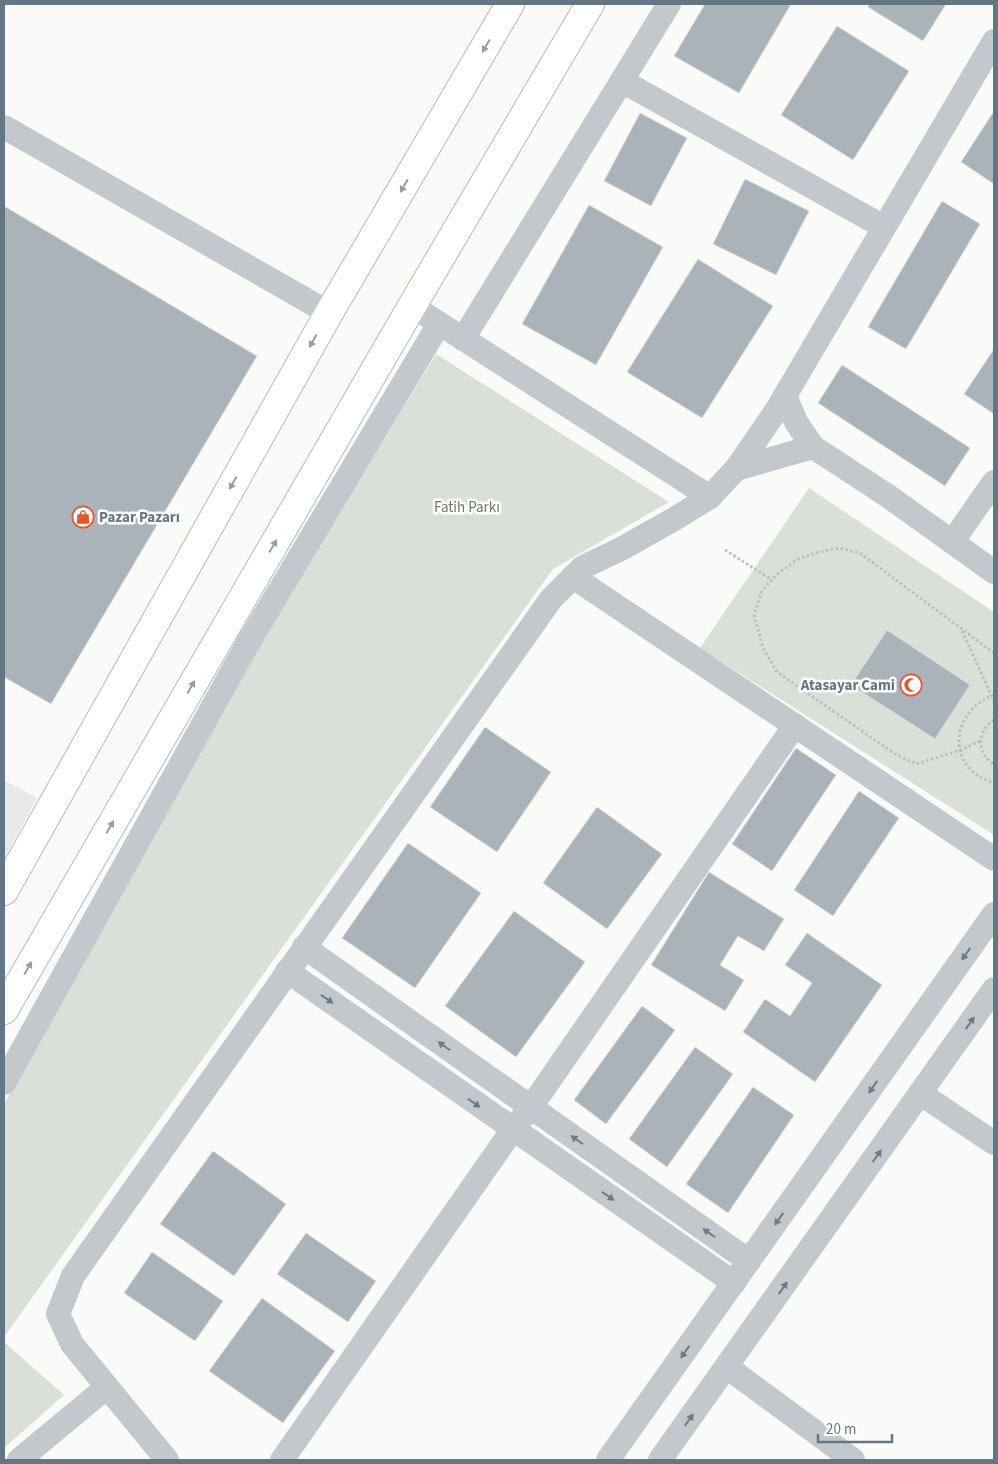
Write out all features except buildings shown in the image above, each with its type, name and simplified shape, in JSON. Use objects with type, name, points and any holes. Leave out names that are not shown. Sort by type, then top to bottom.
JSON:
[{"type":"main road","points":[[4,891],[329,313],[510,4]]},
{"type":"main road","points":[[4,1010],[412,306],[590,4]]},
{"type":"street","points":[[463,339],[669,4]]},
{"type":"street","points":[[167,1460],[72,1344],[58,1314],[73,1276],[550,598],[583,566],[622,549],[710,497],[736,470],[785,396],[994,41]]},
{"type":"street","points":[[622,81],[884,227]]},
{"type":"street","points":[[4,127],[329,313]]},
{"type":"street","points":[[412,306],[710,497]]},
{"type":"street","points":[[4,1083],[247,645],[439,324]]},
{"type":"street","points":[[785,396],[796,422],[813,447],[888,496],[994,572]]},
{"type":"street","points":[[736,470],[813,447]]},
{"type":"street","points":[[952,542],[994,482]]},
{"type":"street","points":[[573,576],[994,859]]},
{"type":"street","points":[[282,1460],[795,725]]},
{"type":"street","points":[[608,1460],[994,914]]},
{"type":"street","points":[[304,947],[749,1262]]},
{"type":"street","points":[[287,971],[734,1283]]},
{"type":"street","points":[[660,1460],[994,989]]},
{"type":"street","points":[[921,1094],[994,1143]]},
{"type":"street","points":[[726,1367],[853,1460]]},
{"type":"street","points":[[19,1460],[108,1386]]},
{"type":"path","points":[[980,741],[961,750],[916,764],[896,754],[777,672],[763,648],[754,615],[762,591],[772,580],[798,559],[840,548],[860,553],[994,653]]},
{"type":"path","points":[[725,550],[772,580]]},
{"type":"path","points":[[962,630],[993,695],[994,701]]},
{"type":"path","points":[[993,695],[979,702],[968,712],[961,726],[959,741],[962,756],[970,769],[981,778],[994,783]]},
{"type":"path","points":[[994,720],[986,726],[980,741],[985,756],[994,764]]},
{"type":"shaded area","points":[[4,780],[37,798],[4,859]]},
{"type":"green space","name":"Fatih Parkı","points":[[436,354],[669,502],[553,569],[4,1337],[4,1104],[251,659]]},
{"type":"green space","points":[[809,488],[994,612],[994,835],[700,648]]},
{"type":"green space","points":[[4,1342],[64,1395],[4,1448]]},
{"type":"place","name":"Pazar Pazarı","points":[[83,517]]},
{"type":"place","name":"Atasayar Cami","points":[[911,685]]}]
